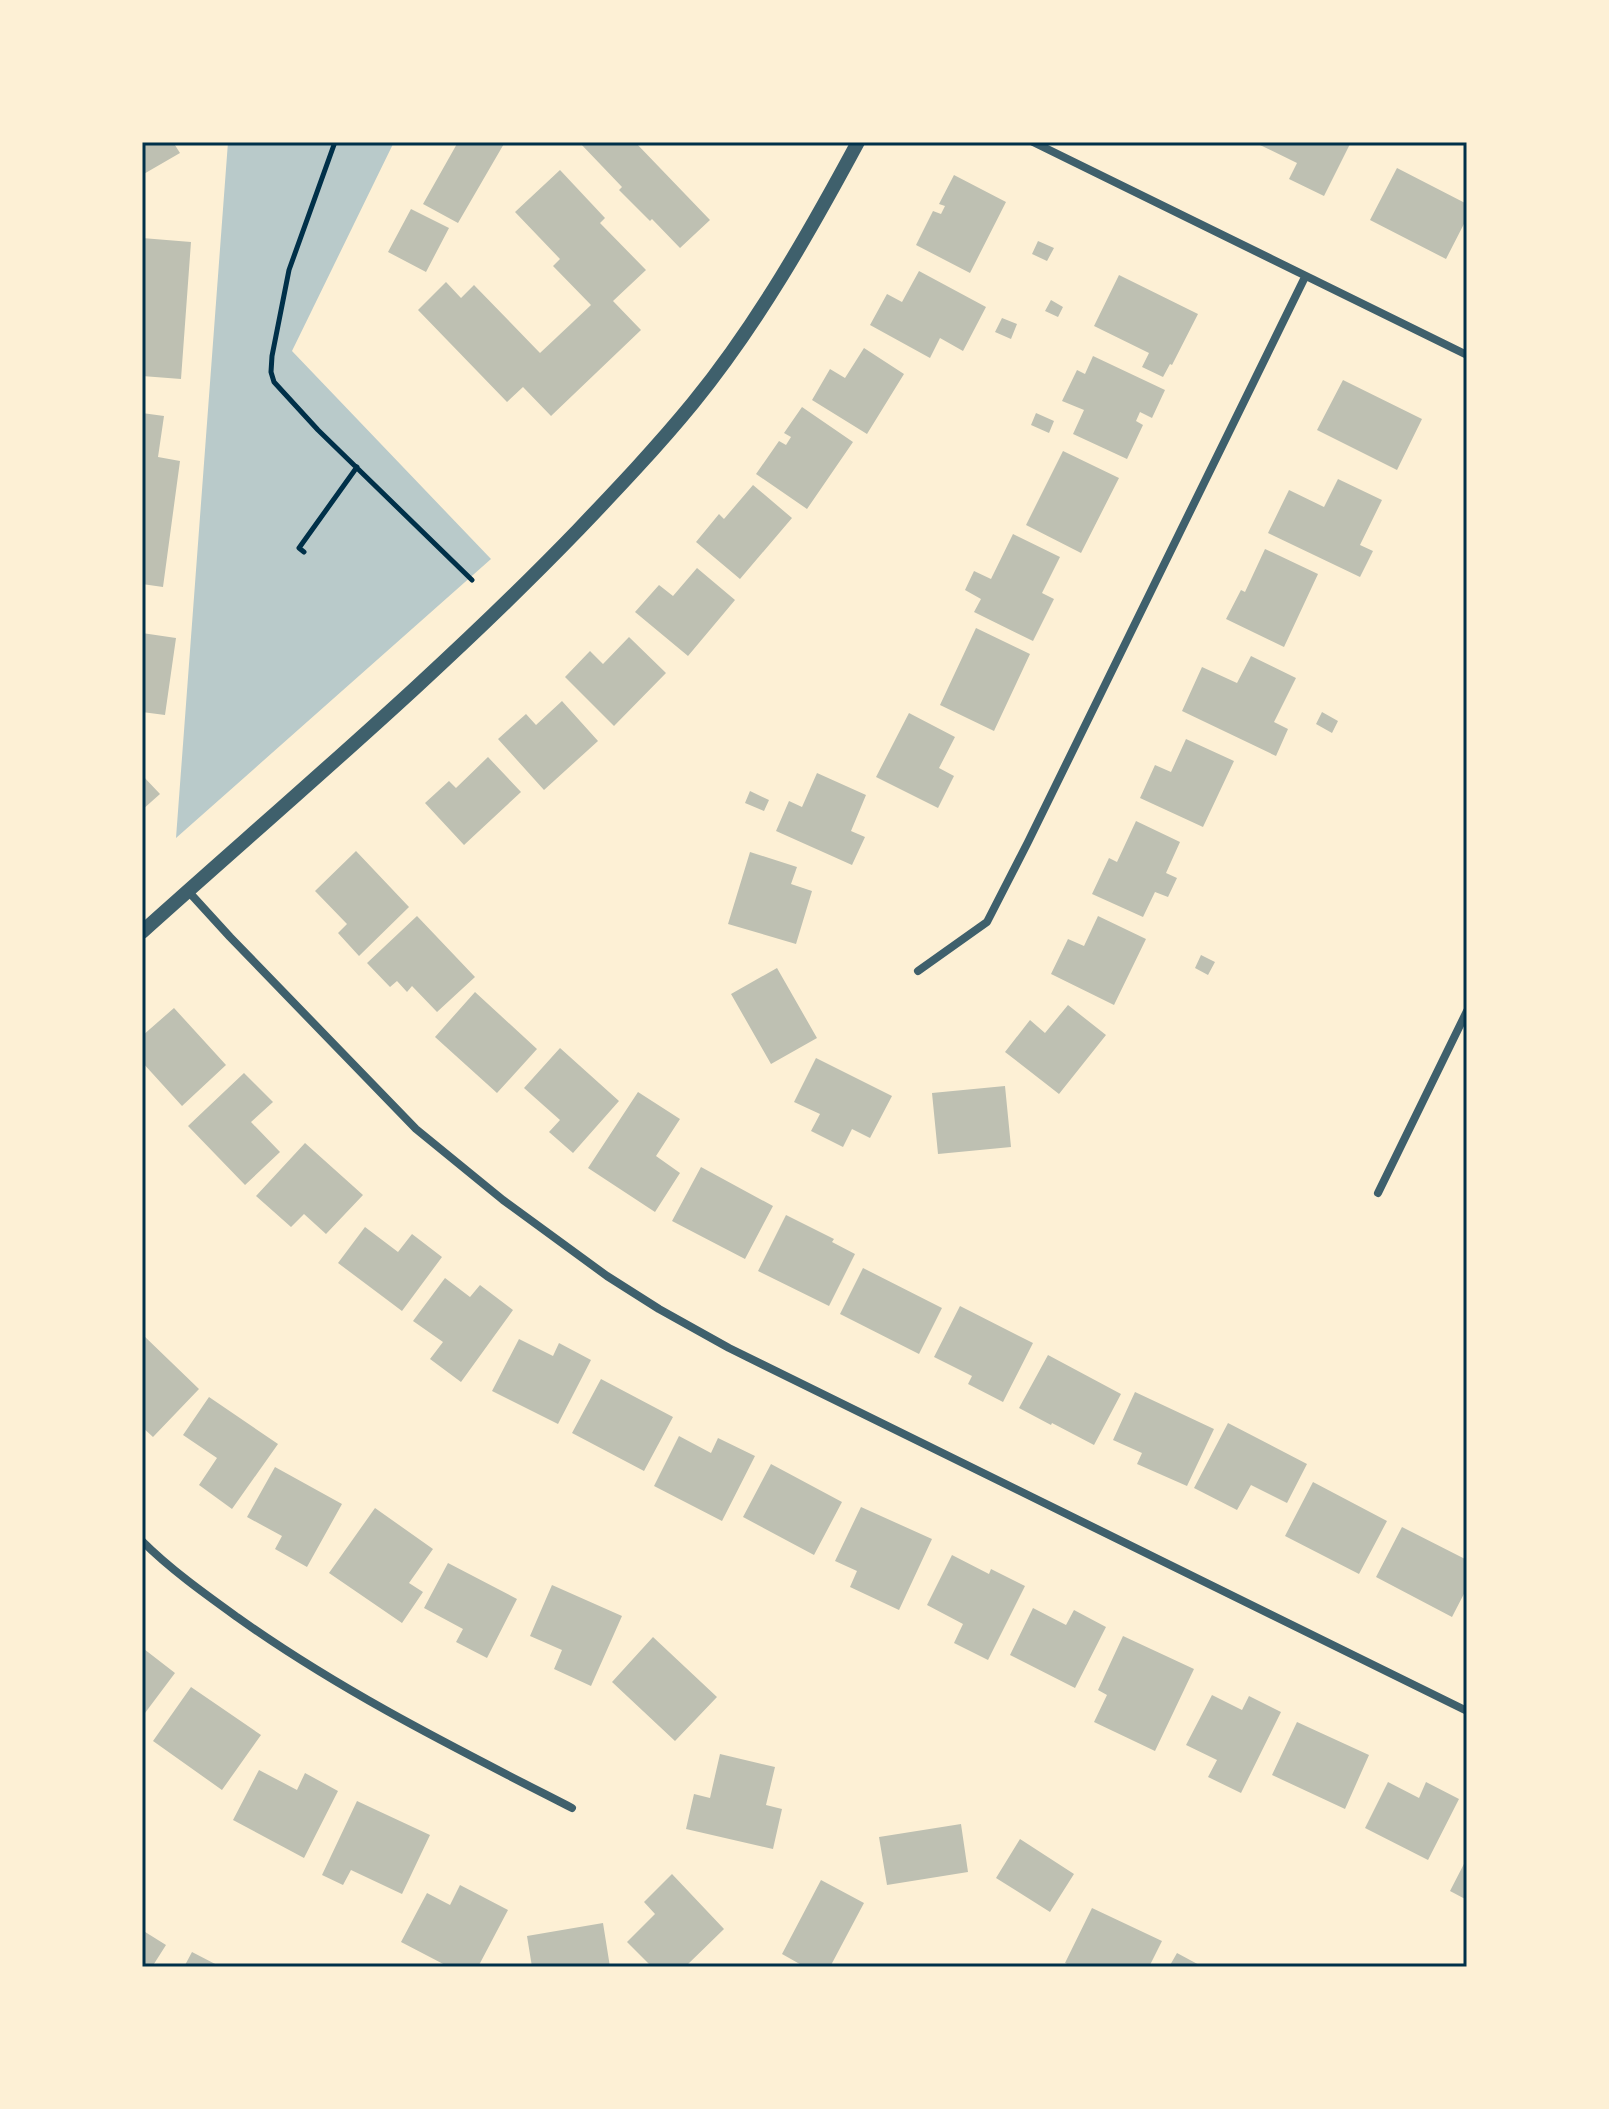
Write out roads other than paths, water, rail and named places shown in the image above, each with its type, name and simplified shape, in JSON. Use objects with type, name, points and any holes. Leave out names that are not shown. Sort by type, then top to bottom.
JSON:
[{"type":"street","points":[[142,932],[483,626],[636,469],[694,401],[754,319],[794,258],[858,142]]},
{"type":"street","points":[[1033,142],[1467,355]]},
{"type":"street","points":[[918,971],[987,922],[1305,277]]},
{"type":"street","points":[[188,891],[416,1129],[503,1200],[607,1276],[659,1309],[743,1355],[1467,1711]]},
{"type":"street","points":[[1378,1193],[1467,1011]]},
{"type":"street","points":[[142,1541],[218,1603],[336,1683],[572,1808]]}]
